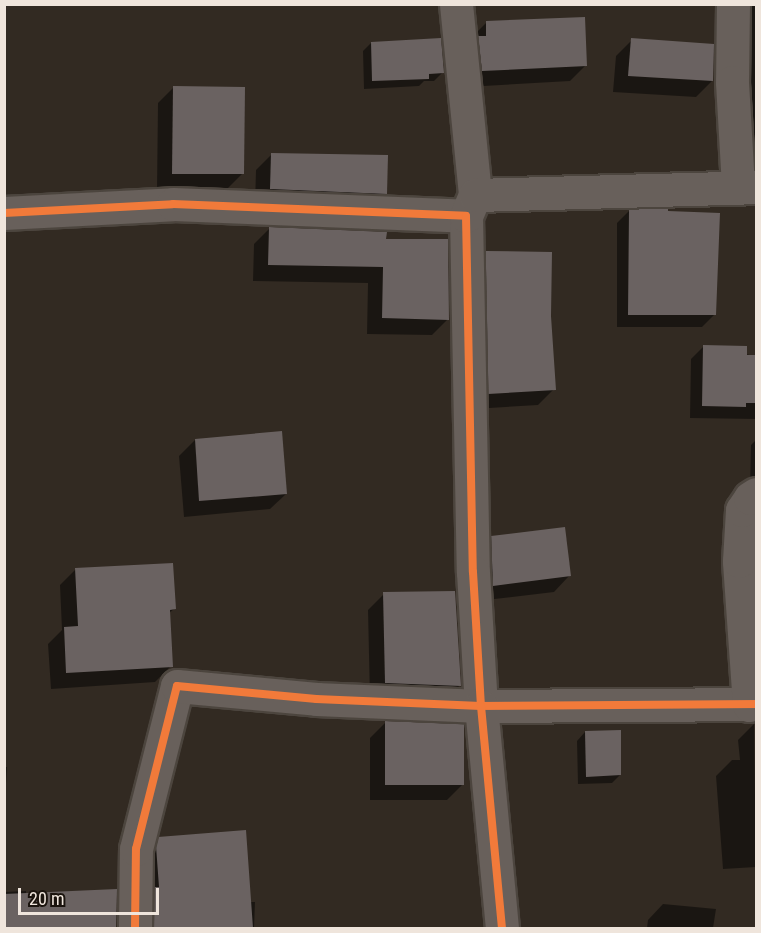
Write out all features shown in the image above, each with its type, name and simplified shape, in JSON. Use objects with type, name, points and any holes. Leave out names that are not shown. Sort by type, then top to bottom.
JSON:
[{"type":"street","points":[[456,4],[471,206],[473,572],[481,706],[502,928]]},
{"type":"street","points":[[4,213],[173,204],[471,206],[747,186],[732,82],[741,16]]},
{"type":"street","points":[[135,928],[136,849],[177,686],[316,699],[481,706],[752,705],[739,561],[742,510],[750,498],[756,494]]},
{"type":"building","points":[[585,17],[587,66],[482,71],[478,36],[486,36],[486,21]]},
{"type":"building","points":[[441,38],[444,73],[429,74],[429,79],[372,81],[371,42]]},
{"type":"building","points":[[631,38],[714,44],[713,81],[628,76]]},
{"type":"building","points":[[173,86],[245,87],[244,174],[172,174]]},
{"type":"building","points":[[271,153],[388,155],[387,194],[270,189]]},
{"type":"building","points":[[668,208],[668,211],[720,213],[716,315],[628,315],[629,209]]},
{"type":"building","points":[[269,227],[387,232],[386,239],[448,239],[449,320],[382,318],[383,267],[268,265]]},
{"type":"building","points":[[485,251],[552,252],[551,316],[556,390],[488,394]]},
{"type":"building","points":[[703,345],[747,346],[747,355],[756,355],[756,403],[746,403],[746,407],[702,406]]},
{"type":"building","points":[[282,431],[287,494],[199,501],[195,439]]},
{"type":"building","points":[[565,527],[571,576],[493,586],[491,536]]},
{"type":"building","points":[[173,563],[176,609],[170,610],[173,667],[66,673],[64,627],[78,626],[75,568]]},
{"type":"building","points":[[455,591],[461,686],[385,683],[383,592]]},
{"type":"building","points":[[385,721],[464,724],[464,785],[385,785]]},
{"type":"building","points":[[621,730],[621,775],[586,777],[585,731]]},
{"type":"building","points":[[246,830],[253,928],[154,928],[154,887],[159,887],[156,846],[158,837]]},
{"type":"building","points":[[117,889],[116,928],[4,928],[4,894]]},
{"type":"cycle path","points":[[4,213],[173,204],[466,216],[473,572],[481,706],[756,704]]},
{"type":"cycle path","points":[[135,928],[136,849],[177,686],[316,699],[481,706],[502,928]]}]
